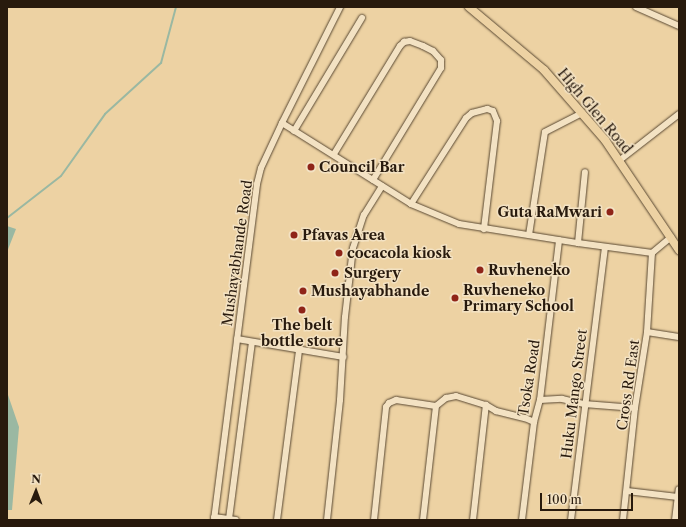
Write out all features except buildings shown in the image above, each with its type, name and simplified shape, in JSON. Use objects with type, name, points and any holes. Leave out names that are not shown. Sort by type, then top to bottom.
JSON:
[{"type":"main road","name":"High Glen Road","points":[[469,7],[544,70],[582,113],[620,160],[679,250]]},
{"type":"street","name":"Mushayabhande Road","points":[[214,518],[257,184],[261,168],[282,123],[340,7]]},
{"type":"street","points":[[636,7],[679,26]]},
{"type":"street","points":[[294,131],[362,18]]},
{"type":"street","points":[[334,154],[400,46],[404,42],[410,41],[433,51],[441,60],[441,68],[373,180]]},
{"type":"street","points":[[411,204],[466,118],[472,113],[487,109],[493,111],[497,121],[484,229]]},
{"type":"street","points":[[529,235],[545,132],[582,113]]},
{"type":"street","points":[[620,160],[679,114]]},
{"type":"street","points":[[282,123],[334,154],[411,204],[445,220],[484,229],[605,247],[652,252],[671,237]]},
{"type":"street","points":[[578,243],[586,172]]},
{"type":"street","points":[[327,520],[340,400],[353,248],[364,216],[382,186]]},
{"type":"street","name":"Tsoka Road","points":[[522,520],[534,422],[540,400],[559,240]]},
{"type":"street","name":"Huku Mango Street","points":[[571,520],[584,404],[605,247]]},
{"type":"street","name":"Cross Rd East","points":[[623,520],[635,408],[647,332],[652,252]]},
{"type":"street","points":[[647,332],[679,337]]},
{"type":"street","points":[[237,339],[343,357]]},
{"type":"street","points":[[214,518],[232,519],[252,342]]},
{"type":"street","points":[[277,520],[299,350]]},
{"type":"street","points":[[423,520],[436,406],[446,398],[456,396],[486,405],[496,411],[525,418],[534,422]]},
{"type":"street","points":[[540,400],[562,399],[584,404],[635,408]]},
{"type":"street","points":[[374,520],[386,408],[389,403],[396,400],[436,406]]},
{"type":"street","points":[[474,520],[486,405]]},
{"type":"street","points":[[675,520],[679,489]]},
{"type":"street","points":[[627,491],[678,497]]},
{"type":"shaded area","points":[[7,226],[16,229],[7,252]]},
{"type":"shaded area","points":[[7,392],[19,427],[12,510],[7,510]]},
{"type":"waterway","points":[[7,218],[61,176],[105,114],[161,63],[176,7]]},
{"type":"place","name":"Council Bar","points":[[311,167]]},
{"type":"place","name":"Guta RaMwari","points":[[610,212]]},
{"type":"place","name":"Pfavas Area","points":[[294,235]]},
{"type":"place","name":"cocacola kiosk","points":[[339,253]]},
{"type":"place","name":"Ruvheneko","points":[[480,270]]},
{"type":"place","name":"Surgery","points":[[335,273]]},
{"type":"place","name":"Mushayabhande","points":[[303,291]]},
{"type":"place","name":"Ruvheneko Primary School","points":[[455,298]]},
{"type":"place","name":"The belt bottle store","points":[[302,310]]}]
